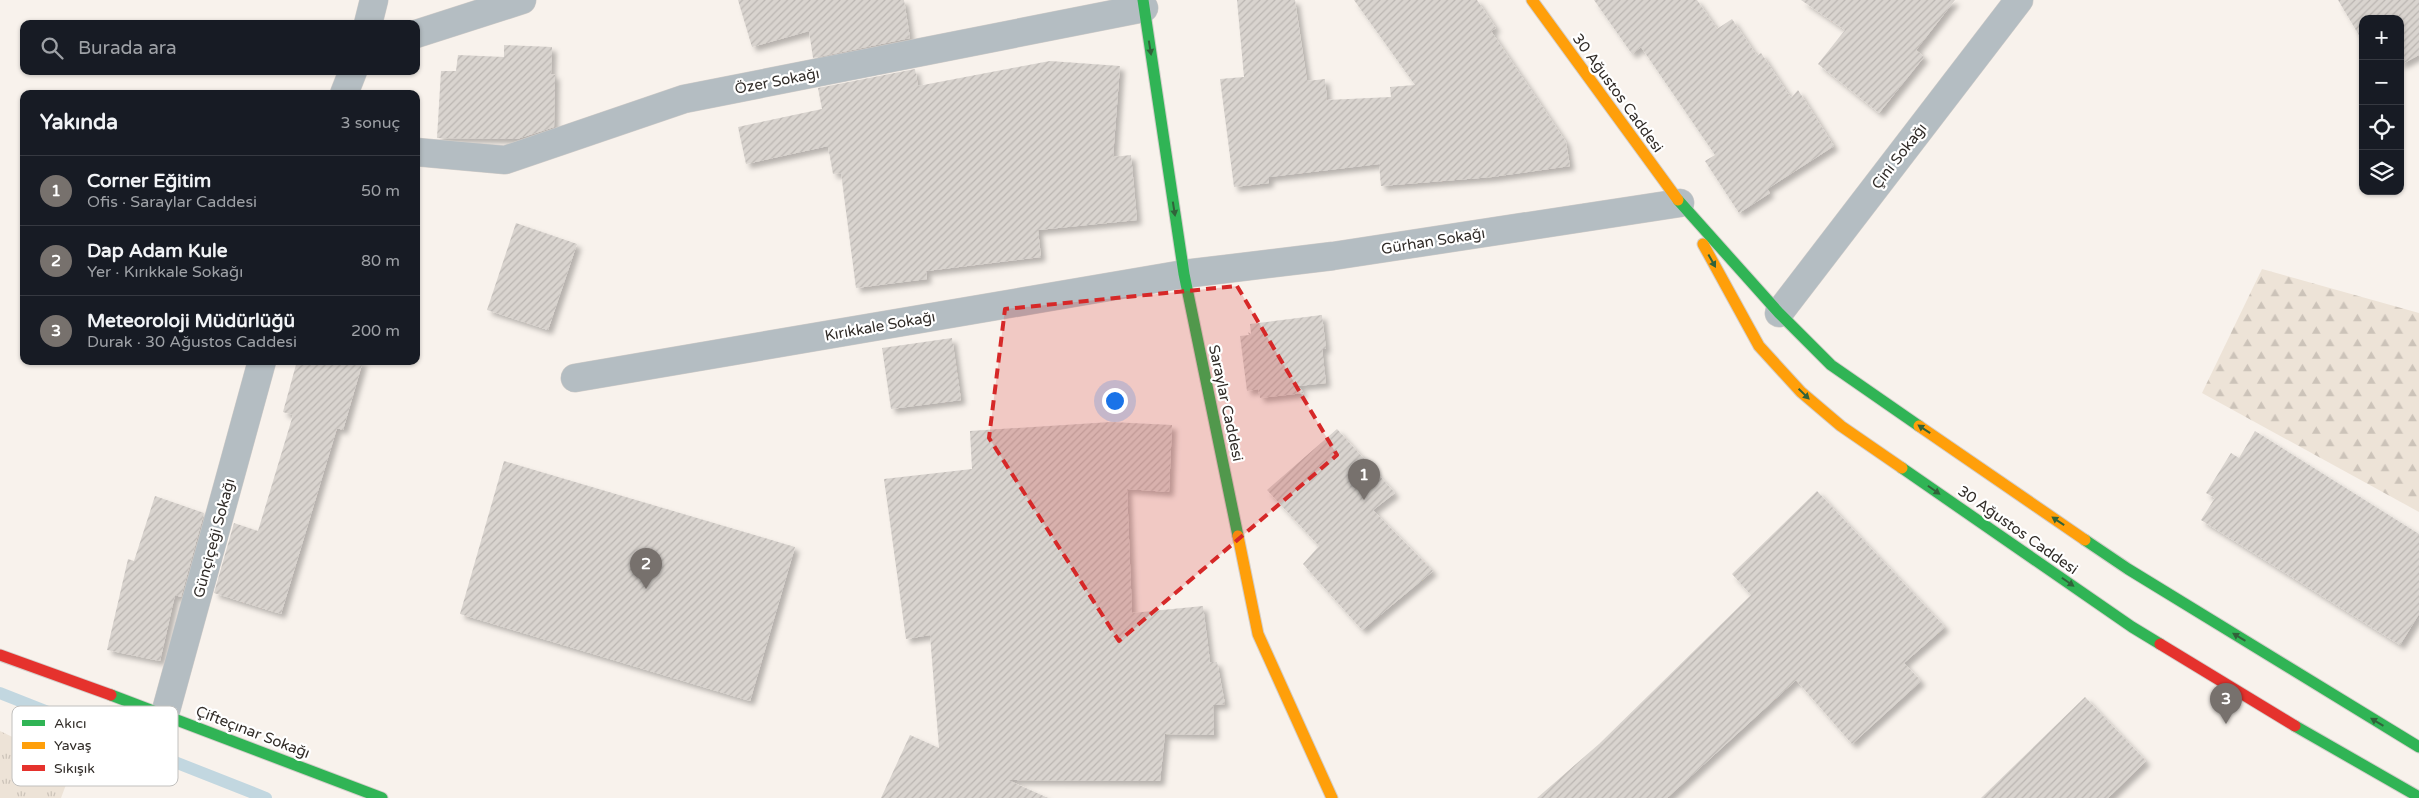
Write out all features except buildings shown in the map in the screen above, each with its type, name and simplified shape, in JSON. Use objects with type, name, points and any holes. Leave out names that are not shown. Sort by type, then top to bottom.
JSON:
[{"type":"street","points":[[369,20],[374,0]]},
{"type":"street","points":[[420,33],[522,0]]},
{"type":"street","name":"30 Ağustos Caddesi","points":[[1532,0],[1680,203],[1779,312],[1831,365],[2114,560],[2419,748]]},
{"type":"street","name":"Çini Sokağı","points":[[1779,312],[2019,0]]},
{"type":"street","name":"Özer Sokağı","points":[[420,152],[505,160],[684,99],[1143,4]]},
{"type":"street","name":"Saraylar Caddesi","points":[[1143,4],[1184,274],[1258,634],[1332,798]]},
{"type":"street","points":[[346,90],[352,75]]},
{"type":"street","name":"30 Ağustos Caddesi","points":[[1680,203],[1759,346],[1820,409],[2132,627],[2318,740],[2419,797]]},
{"type":"street","name":"Gürhan Sokağı","points":[[1184,274],[1333,256],[1680,203]]},
{"type":"street","name":"Kırıkkale Sokağı","points":[[575,378],[1184,274]]},
{"type":"street","name":"Günçiçeği Sokağı","points":[[168,706],[261,365]]},
{"type":"street","name":"Çifteçınar Sokağı","points":[[0,655],[143,706]]},
{"type":"street","name":"Çifteçınar Sokağı","points":[[178,719],[382,798]]},
{"type":"highlighted area","points":[[1237,286],[1337,455],[1119,641],[989,438],[1005,309]]},
{"type":"green space","points":[[2262,269],[2419,313],[2419,512],[2202,393]]},
{"type":"green space","points":[[0,731],[12,737],[12,786],[66,786],[61,798],[0,798]]},
{"type":"waterway","points":[[0,693],[33,706]]},
{"type":"waterway","points":[[178,763],[266,798]]},
{"type":"traffic: fast","points":[[1143,0],[1184,274],[1238,536]]},
{"type":"traffic: fast","points":[[1678,200],[1779,313],[1831,365],[1919,426]]},
{"type":"traffic: fast","points":[[1902,468],[2132,627],[2160,644]]},
{"type":"traffic: fast","points":[[2085,540],[2128,569],[2419,747]]},
{"type":"traffic: fast","points":[[111,695],[140,706]]},
{"type":"traffic: fast","points":[[178,720],[382,798]]},
{"type":"traffic: fast","points":[[2295,726],[2419,797]]},
{"type":"traffic: slow","points":[[1532,0],[1678,200]]},
{"type":"traffic: slow","points":[[1703,244],[1759,346],[1801,392],[1841,426],[1902,468]]},
{"type":"traffic: slow","points":[[1919,426],[2085,540]]},
{"type":"traffic: slow","points":[[1238,536],[1258,634],[1332,798]]},
{"type":"traffic: jam","points":[[2160,644],[2295,726]]},
{"type":"traffic: jam","points":[[0,655],[111,695]]},
{"type":"place","name":"Corner Eğitim","points":[[1364,500]]},
{"type":"place","name":"Dap Adam Kule","points":[[646,589]]},
{"type":"place","name":"Meteoroloji Müdürlüğü","points":[[2226,724]]}]
